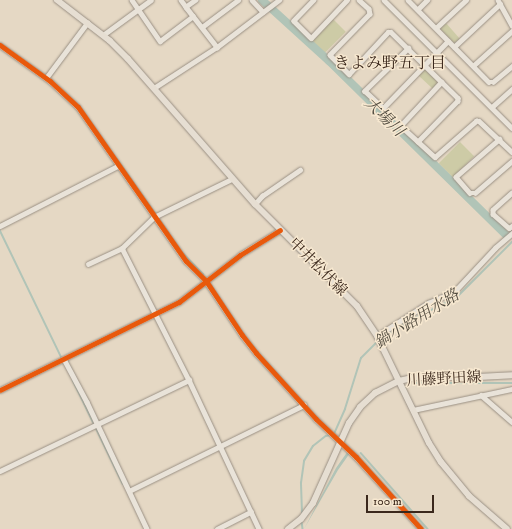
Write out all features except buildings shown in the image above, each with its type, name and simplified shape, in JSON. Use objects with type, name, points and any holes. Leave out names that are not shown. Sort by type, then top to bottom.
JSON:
[{"type":"main road","name":"中井松伏線","points":[[56,0],[102,35],[128,59],[255,204],[357,306],[377,336],[429,443],[450,476],[469,496],[507,529]]},
{"type":"main road","name":"川藤野田線","points":[[288,529],[301,519],[313,504],[340,442],[354,415],[367,399],[384,387],[399,381],[426,376],[478,377],[512,375]]},
{"type":"street","points":[[132,0],[160,41],[193,16]]},
{"type":"street","points":[[102,35],[151,0]]},
{"type":"street","points":[[181,0],[217,47]]},
{"type":"street","points":[[186,7],[196,0]]},
{"type":"street","points":[[202,27],[238,0]]},
{"type":"street","points":[[252,0],[264,11]]},
{"type":"street","points":[[314,0],[294,21],[311,38],[348,0]]},
{"type":"street","points":[[360,0],[369,9],[370,14],[330,55],[349,74],[388,32],[391,32],[409,48],[458,98],[458,101],[418,142]]},
{"type":"street","points":[[384,0],[512,128]]},
{"type":"street","points":[[408,0],[491,83],[512,66]]},
{"type":"street","points":[[418,9],[427,0]]},
{"type":"street","points":[[436,28],[466,0]]},
{"type":"street","points":[[154,88],[217,47],[274,2]]},
{"type":"street","points":[[454,47],[499,2],[512,25]]},
{"type":"street","points":[[46,78],[87,23]]},
{"type":"street","points":[[473,66],[512,31]]},
{"type":"street","points":[[409,48],[365,91],[382,108],[448,41]]},
{"type":"street","points":[[0,45],[46,78],[78,107],[154,217],[186,261],[206,281],[242,335],[304,405],[361,462],[421,529]]},
{"type":"street","points":[[442,82],[401,126],[433,157],[438,157],[478,120],[500,139],[512,152]]},
{"type":"street","points":[[492,108],[512,89]]},
{"type":"street","points":[[500,139],[456,177],[470,193],[475,193],[512,161]]},
{"type":"street","points":[[0,226],[118,166]]},
{"type":"street","points":[[255,204],[262,196],[300,170]]},
{"type":"street","points":[[88,264],[122,248],[154,217],[232,179]]},
{"type":"street","points":[[512,194],[494,210],[493,214],[509,228],[512,226]]},
{"type":"street","points":[[0,390],[179,302],[240,255],[280,230]]},
{"type":"street","points":[[377,336],[380,332],[428,303],[454,292],[495,248],[512,233]]},
{"type":"street","points":[[122,248],[189,380],[259,529]]},
{"type":"street","points":[[64,359],[98,424],[147,529]]},
{"type":"street","points":[[0,470],[189,380]]},
{"type":"street","points":[[413,410],[512,389]]},
{"type":"street","points":[[481,395],[512,422]]},
{"type":"street","points":[[129,491],[304,405]]},
{"type":"street","points":[[217,529],[251,512]]},
{"type":"shaded area","points":[[333,19],[346,32],[325,53],[312,40]]},
{"type":"shaded area","points":[[446,23],[460,39],[454,43],[440,29]]},
{"type":"shaded area","points":[[424,69],[437,81],[437,85],[433,89],[418,75]]},
{"type":"shaded area","points":[[460,142],[474,156],[453,177],[439,163]]},
{"type":"shaded area","points":[[414,382],[512,382],[512,384],[414,384]]},
{"type":"shaded area","points":[[348,451],[350,453],[338,470],[304,529],[336,468]]},
{"type":"waterway","name":"大場川","points":[[262,0],[329,61],[506,235]]},
{"type":"waterway","name":"鍋小路用水路","points":[[117,159],[169,233]]},
{"type":"waterway","points":[[0,230],[62,358]]},
{"type":"waterway","name":"鍋小路用水路","points":[[381,339],[413,319],[456,298],[512,242]]},
{"type":"waterway","name":"鍋小路用水路","points":[[184,254],[203,274]]},
{"type":"waterway","name":"鍋小路用水路","points":[[302,513],[301,483],[304,461],[313,446],[326,436],[334,434],[345,409],[361,358],[378,341]]},
{"type":"waterway","points":[[73,380],[123,484]]},
{"type":"waterway","points":[[361,453],[428,529]]},
{"type":"waterway","points":[[302,521],[303,529]]},
{"type":"cycle path","points":[[0,45],[50,81],[78,107],[186,261],[206,281],[242,335],[256,353],[316,419],[356,457],[421,529]]},
{"type":"cycle path","points":[[0,390],[179,302],[240,255],[280,230]]},
{"type":"district","name":"きよみ野五丁目","points":[[390,63]]}]
